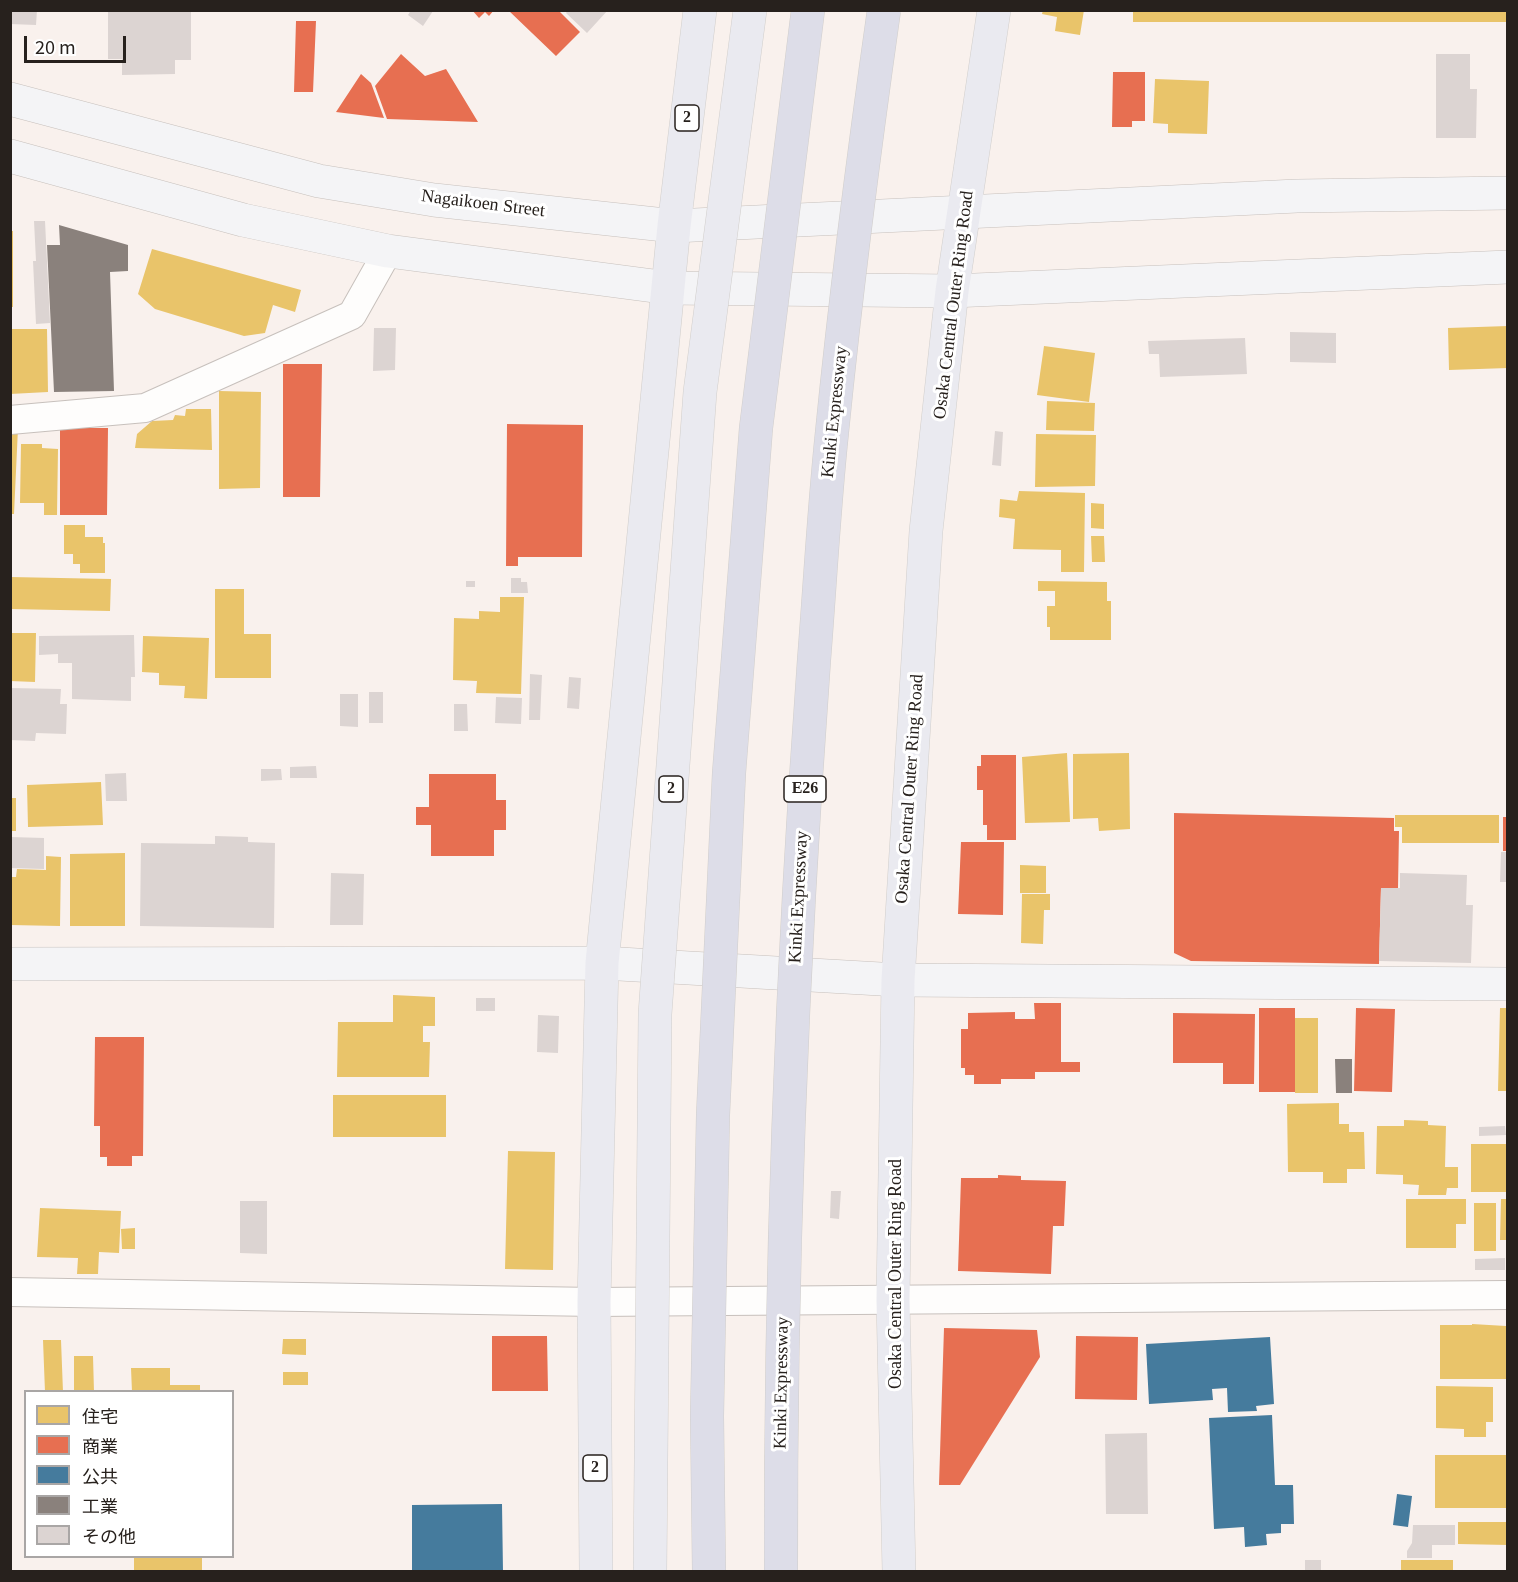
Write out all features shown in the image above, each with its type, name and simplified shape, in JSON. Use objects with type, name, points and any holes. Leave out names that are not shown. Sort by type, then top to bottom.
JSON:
[{"type":"highway","points":[[709,1572],[707,1416],[713,1127],[729,773],[756,428],[808,10]]},
{"type":"highway","name":"Kinki Expressway","points":[[781,1572],[780,1414],[788,1107],[806,778],[831,433],[884,10]]},
{"type":"main road","name":"2","points":[[596,1572],[594,1302],[602,963],[674,226],[700,10]]},
{"type":"main road","name":"2","points":[[650,1572],[655,1014],[700,392],[750,10]]},
{"type":"main road","name":"Osaka Central Outer Ring Road","points":[[899,1572],[893,1300],[898,980],[926,531],[952,291],[994,10]]},
{"type":"street","name":"Nagaikoen Street","points":[[10,99],[318,181],[434,200],[674,226],[1297,196],[1508,193]]},
{"type":"street","points":[[10,156],[243,220],[388,251],[669,288],[952,291],[1508,267]]},
{"type":"street","points":[[10,420],[145,408],[352,315],[388,251]]},
{"type":"street","points":[[10,964],[602,963],[898,980],[1508,984]]},
{"type":"street","points":[[10,1292],[594,1302],[1508,1295]]},
{"type":"building: 住宅","points":[[1043,10],[1084,10],[1080,35],[1055,31],[1057,17],[1042,14]]},
{"type":"building: 住宅","points":[[1133,10],[1508,10],[1508,22],[1133,22]]},
{"type":"building: 住宅","points":[[1155,79],[1209,81],[1207,134],[1168,133],[1168,124],[1153,123]]},
{"type":"building: 住宅","points":[[10,231],[13,231],[13,307],[10,307]]},
{"type":"building: 住宅","points":[[152,249],[301,290],[295,312],[273,305],[265,333],[244,336],[155,309],[138,294]]},
{"type":"building: 住宅","points":[[1508,326],[1508,368],[1449,370],[1448,328]]},
{"type":"building: 住宅","points":[[10,329],[47,329],[48,392],[10,394]]},
{"type":"building: 住宅","points":[[1044,346],[1095,353],[1089,402],[1037,395]]},
{"type":"building: 住宅","points":[[219,391],[261,392],[260,488],[219,489]]},
{"type":"building: 住宅","points":[[1047,401],[1095,403],[1094,431],[1046,430]]},
{"type":"building: 住宅","points":[[186,409],[211,409],[212,450],[135,448],[137,434],[152,421],[173,420],[175,415],[185,416]]},
{"type":"building: 住宅","points":[[10,428],[18,428],[14,514],[10,514]]},
{"type":"building: 住宅","points":[[1036,434],[1096,435],[1095,486],[1035,487]]},
{"type":"building: 住宅","points":[[21,444],[42,444],[42,448],[58,449],[57,515],[44,515],[44,503],[20,503]]},
{"type":"building: 住宅","points":[[1019,491],[1085,493],[1084,572],[1061,572],[1061,550],[1013,549],[1015,519],[999,517],[1000,499],[1017,501]]},
{"type":"building: 住宅","points":[[1091,503],[1104,504],[1104,529],[1091,528]]},
{"type":"building: 住宅","points":[[64,525],[85,525],[85,537],[103,537],[105,573],[80,573],[80,564],[73,564],[73,554],[64,554]]},
{"type":"building: 住宅","points":[[1091,536],[1104,536],[1105,562],[1092,562]]},
{"type":"building: 住宅","points":[[10,577],[111,579],[110,611],[10,609]]},
{"type":"building: 住宅","points":[[1038,581],[1107,582],[1107,601],[1111,601],[1111,640],[1050,640],[1050,627],[1047,627],[1047,606],[1055,606],[1055,591],[1038,591]]},
{"type":"building: 住宅","points":[[215,589],[244,589],[244,634],[271,634],[271,678],[215,678]]},
{"type":"building: 住宅","points":[[500,597],[524,597],[521,694],[476,693],[477,681],[453,680],[454,618],[479,619],[479,611],[500,612]]},
{"type":"building: 住宅","points":[[10,633],[36,633],[35,682],[10,681]]},
{"type":"building: 住宅","points":[[143,636],[209,638],[207,699],[184,698],[185,686],[159,685],[159,673],[142,672]]},
{"type":"building: 住宅","points":[[1067,753],[1070,822],[1025,823],[1022,757]]},
{"type":"building: 住宅","points":[[1129,753],[1130,829],[1099,831],[1098,818],[1073,819],[1073,754]]},
{"type":"building: 住宅","points":[[101,782],[103,825],[28,827],[27,785]]},
{"type":"building: 住宅","points":[[10,798],[16,798],[16,831],[10,831]]},
{"type":"building: 住宅","points":[[1395,815],[1499,815],[1499,843],[1402,843],[1402,827],[1395,827]]},
{"type":"building: 住宅","points":[[125,853],[125,926],[70,926],[70,854]]},
{"type":"building: 住宅","points":[[46,856],[61,857],[60,926],[10,925],[10,877],[16,877],[17,869],[46,870]]},
{"type":"building: 住宅","points":[[1020,865],[1046,866],[1046,893],[1020,893]]},
{"type":"building: 住宅","points":[[1022,894],[1050,894],[1050,910],[1044,910],[1043,944],[1021,943]]},
{"type":"building: 住宅","points":[[393,995],[435,997],[435,1026],[423,1026],[423,1042],[430,1042],[429,1077],[337,1077],[338,1022],[393,1022]]},
{"type":"building: 住宅","points":[[1500,1008],[1508,1008],[1508,1091],[1498,1091]]},
{"type":"building: 住宅","points":[[1295,1018],[1318,1018],[1318,1093],[1295,1093]]},
{"type":"building: 住宅","points":[[333,1095],[446,1095],[446,1137],[333,1137]]},
{"type":"building: 住宅","points":[[1339,1103],[1339,1124],[1349,1124],[1349,1132],[1364,1132],[1365,1169],[1347,1169],[1347,1183],[1323,1183],[1323,1172],[1288,1172],[1287,1104]]},
{"type":"building: 住宅","points":[[1404,1120],[1428,1121],[1428,1125],[1446,1126],[1445,1167],[1458,1167],[1458,1188],[1447,1188],[1446,1195],[1418,1195],[1419,1185],[1403,1184],[1403,1175],[1376,1174],[1377,1126],[1404,1126]]},
{"type":"building: 住宅","points":[[1471,1144],[1508,1144],[1508,1192],[1471,1192]]},
{"type":"building: 住宅","points":[[508,1151],[555,1152],[553,1270],[505,1269]]},
{"type":"building: 住宅","points":[[1406,1199],[1466,1199],[1466,1224],[1456,1224],[1456,1248],[1406,1248]]},
{"type":"building: 住宅","points":[[1501,1199],[1508,1199],[1508,1240],[1500,1240]]},
{"type":"building: 住宅","points":[[1474,1203],[1496,1203],[1496,1251],[1474,1251]]},
{"type":"building: 住宅","points":[[40,1208],[121,1211],[119,1253],[99,1252],[98,1274],[77,1274],[78,1258],[37,1257]]},
{"type":"building: 住宅","points":[[135,1228],[135,1249],[122,1249],[121,1229]]},
{"type":"building: 住宅","points":[[1440,1325],[1506,1326],[1506,1379],[1440,1379]]},
{"type":"building: 住宅","points":[[283,1339],[306,1339],[306,1355],[282,1354]]},
{"type":"building: 住宅","points":[[43,1340],[61,1340],[63,1390],[45,1390]]},
{"type":"building: 住宅","points":[[74,1356],[93,1356],[94,1390],[74,1390]]},
{"type":"building: 住宅","points":[[131,1368],[170,1368],[170,1385],[200,1385],[200,1390],[132,1390]]},
{"type":"building: 住宅","points":[[283,1372],[308,1372],[308,1385],[283,1385]]},
{"type":"building: 住宅","points":[[1436,1386],[1493,1387],[1493,1422],[1486,1422],[1486,1437],[1464,1437],[1464,1429],[1436,1428]]},
{"type":"building: 住宅","points":[[1435,1455],[1508,1455],[1508,1508],[1435,1508]]},
{"type":"building: 住宅","points":[[1458,1522],[1508,1522],[1508,1545],[1458,1544]]},
{"type":"building: 住宅","points":[[134,1558],[202,1558],[202,1572],[134,1572]]},
{"type":"building: 住宅","points":[[1401,1560],[1453,1560],[1453,1572],[1401,1572]]},
{"type":"building: 商業","points":[[472,10],[494,10],[489,16],[485,12],[479,18]]},
{"type":"building: 商業","points":[[508,10],[558,10],[580,32],[556,56]]},
{"type":"building: 商業","points":[[296,21],[316,21],[313,92],[294,92]]},
{"type":"building: 商業","points":[[401,54],[425,76],[446,69],[478,122],[387,119],[375,86]]},
{"type":"building: 商業","points":[[1113,72],[1145,72],[1145,121],[1132,121],[1132,127],[1112,127]]},
{"type":"building: 商業","points":[[361,74],[371,83],[384,118],[336,112]]},
{"type":"building: 商業","points":[[283,364],[322,364],[320,497],[283,497]]},
{"type":"building: 商業","points":[[507,424],[583,425],[582,557],[518,557],[518,566],[506,566]]},
{"type":"building: 商業","points":[[60,428],[108,428],[107,515],[60,515]]},
{"type":"building: 商業","points":[[981,755],[1016,755],[1016,840],[987,840],[987,825],[983,825],[983,790],[977,790],[977,766],[981,766]]},
{"type":"building: 商業","points":[[429,774],[496,774],[496,800],[506,800],[506,830],[494,830],[494,856],[431,856],[431,825],[416,825],[416,807],[429,807]]},
{"type":"building: 商業","points":[[1174,813],[1394,818],[1394,831],[1399,831],[1398,888],[1381,888],[1379,964],[1191,961],[1174,953]]},
{"type":"building: 商業","points":[[1503,817],[1508,817],[1508,851],[1503,851]]},
{"type":"building: 商業","points":[[961,842],[1004,842],[1003,915],[958,914]]},
{"type":"building: 商業","points":[[1034,1003],[1061,1003],[1061,1062],[1080,1062],[1080,1072],[1035,1072],[1035,1079],[1001,1079],[1001,1084],[974,1084],[974,1075],[965,1075],[965,1068],[961,1068],[961,1029],[968,1029],[968,1013],[1015,1012],[1015,1019],[1035,1019]]},
{"type":"building: 商業","points":[[1259,1008],[1295,1008],[1295,1092],[1259,1092]]},
{"type":"building: 商業","points":[[1356,1008],[1395,1009],[1392,1092],[1354,1091]]},
{"type":"building: 商業","points":[[1173,1013],[1255,1014],[1254,1084],[1223,1084],[1223,1063],[1173,1063]]},
{"type":"building: 商業","points":[[95,1037],[144,1037],[143,1156],[132,1156],[132,1166],[107,1166],[107,1157],[100,1157],[100,1126],[94,1126]]},
{"type":"building: 商業","points":[[998,1175],[1021,1176],[1021,1180],[1066,1181],[1064,1226],[1053,1226],[1051,1274],[958,1271],[961,1178],[998,1178]]},
{"type":"building: 商業","points":[[944,1328],[1037,1330],[1040,1357],[960,1485],[939,1485]]},
{"type":"building: 商業","points":[[492,1336],[547,1336],[548,1391],[492,1391]]},
{"type":"building: 商業","points":[[1076,1336],[1138,1337],[1137,1400],[1075,1399]]},
{"type":"building: 公共","points":[[1270,1337],[1274,1404],[1256,1406],[1257,1411],[1228,1412],[1227,1388],[1212,1389],[1213,1400],[1149,1404],[1146,1344]]},
{"type":"building: 公共","points":[[1272,1415],[1275,1485],[1293,1485],[1294,1524],[1281,1524],[1281,1533],[1266,1534],[1267,1545],[1245,1547],[1244,1527],[1214,1529],[1209,1418]]},
{"type":"building: 公共","points":[[1397,1494],[1412,1496],[1408,1527],[1393,1525]]},
{"type":"building: 公共","points":[[502,1504],[503,1572],[412,1572],[412,1505]]},
{"type":"building: 工業","points":[[59,225],[128,245],[128,271],[110,272],[114,391],[54,392],[47,245],[60,245]]},
{"type":"building: 工業","points":[[1335,1059],[1352,1059],[1352,1093],[1336,1093]]},
{"type":"building: その他","points":[[10,10],[37,10],[36,25],[10,24]]},
{"type":"building: その他","points":[[108,10],[191,10],[191,60],[175,60],[175,74],[122,75],[122,59],[108,59]]},
{"type":"building: その他","points":[[411,10],[433,11],[423,26],[408,15]]},
{"type":"building: その他","points":[[568,10],[608,10],[587,33],[566,13]]},
{"type":"building: その他","points":[[1436,54],[1470,54],[1470,89],[1477,89],[1476,138],[1436,138]]},
{"type":"building: その他","points":[[34,221],[45,221],[50,323],[36,324]]},
{"type":"building: その他","points":[[374,328],[396,328],[395,370],[373,371]]},
{"type":"building: その他","points":[[1290,332],[1336,333],[1336,363],[1290,362]]},
{"type":"building: その他","points":[[1245,338],[1247,374],[1160,377],[1159,354],[1149,354],[1148,341]]},
{"type":"building: その他","points":[[995,431],[1003,432],[1001,466],[992,465]]},
{"type":"building: その他","points":[[511,578],[521,578],[521,582],[527,582],[528,593],[511,593]]},
{"type":"building: その他","points":[[466,581],[475,581],[475,587],[466,587]]},
{"type":"building: その他","points":[[134,635],[135,677],[131,677],[131,701],[72,699],[72,663],[58,663],[58,654],[39,655],[39,636]]},
{"type":"building: その他","points":[[530,674],[542,675],[540,720],[529,720]]},
{"type":"building: その他","points":[[569,677],[581,678],[579,709],[567,708]]},
{"type":"building: その他","points":[[10,688],[61,689],[60,704],[67,704],[66,734],[36,733],[35,741],[10,740]]},
{"type":"building: その他","points":[[369,692],[383,692],[383,723],[369,723]]},
{"type":"building: その他","points":[[340,694],[358,694],[358,727],[340,726]]},
{"type":"building: その他","points":[[496,697],[522,698],[521,724],[495,723]]},
{"type":"building: その他","points":[[454,704],[467,704],[468,731],[454,731]]},
{"type":"building: その他","points":[[316,766],[317,778],[290,778],[290,767]]},
{"type":"building: その他","points":[[261,769],[281,769],[282,780],[261,781]]},
{"type":"building: その他","points":[[126,773],[127,801],[106,801],[105,774]]},
{"type":"building: その他","points":[[215,836],[248,837],[248,842],[275,843],[274,928],[140,926],[141,843],[215,844]]},
{"type":"building: その他","points":[[10,837],[44,838],[44,869],[10,868]]},
{"type":"building: その他","points":[[1501,852],[1508,852],[1508,882],[1500,882]]},
{"type":"building: その他","points":[[331,873],[364,874],[363,925],[330,925]]},
{"type":"building: その他","points":[[1400,873],[1467,875],[1466,905],[1473,905],[1471,963],[1379,961],[1381,888],[1400,888]]},
{"type":"building: その他","points":[[476,998],[495,998],[495,1011],[476,1011]]},
{"type":"building: その他","points":[[538,1015],[559,1016],[558,1053],[537,1052]]},
{"type":"building: その他","points":[[1505,1126],[1506,1135],[1479,1136],[1479,1127]]},
{"type":"building: その他","points":[[831,1191],[841,1191],[839,1219],[830,1218]]},
{"type":"building: その他","points":[[240,1201],[267,1201],[267,1254],[240,1253]]},
{"type":"building: その他","points":[[1505,1258],[1505,1270],[1475,1270],[1475,1259]]},
{"type":"building: その他","points":[[1147,1433],[1148,1514],[1106,1514],[1105,1434]]},
{"type":"building: その他","points":[[1413,1525],[1455,1525],[1455,1545],[1432,1545],[1432,1558],[1407,1558],[1407,1551],[1412,1543]]},
{"type":"building: その他","points":[[1305,1560],[1321,1560],[1321,1572],[1305,1572]]}]
